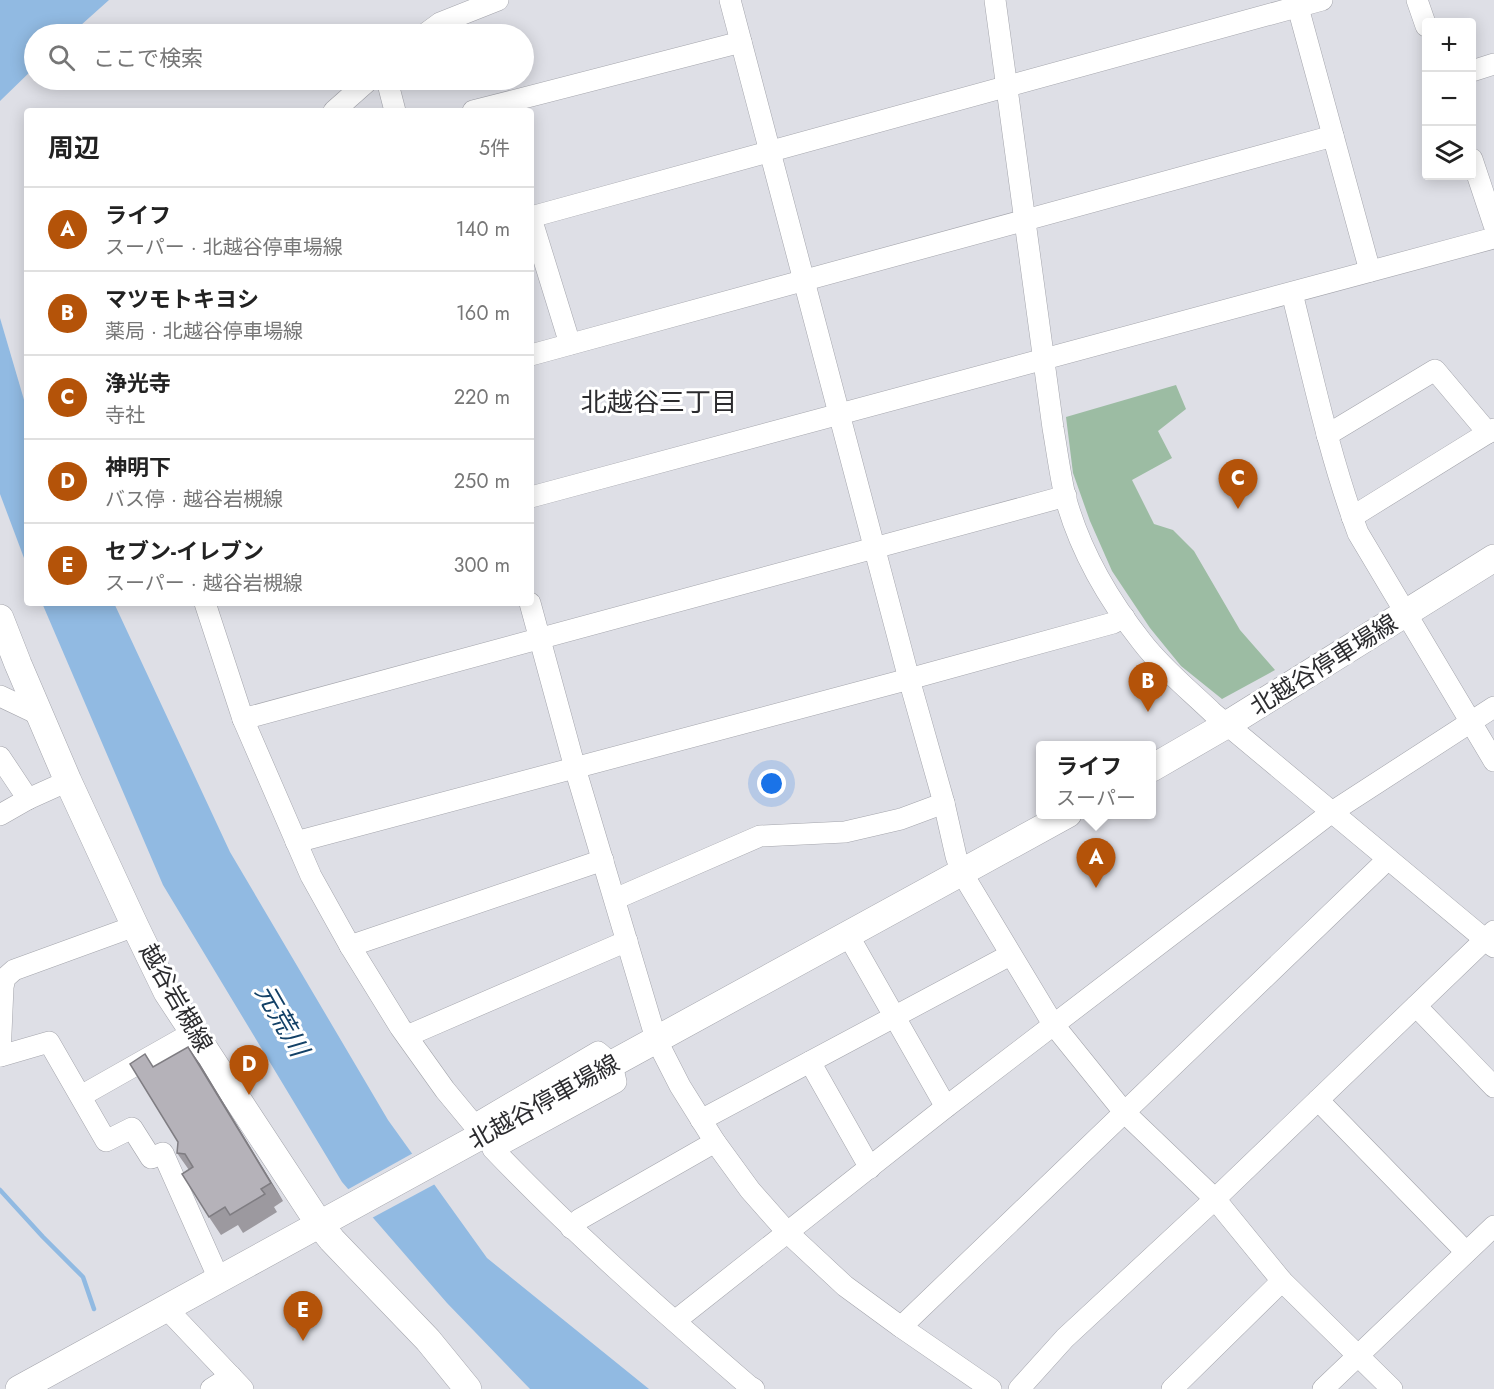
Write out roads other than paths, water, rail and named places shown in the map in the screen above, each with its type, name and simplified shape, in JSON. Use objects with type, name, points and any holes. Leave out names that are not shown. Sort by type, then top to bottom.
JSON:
[{"type":"main road","name":"北越谷停車場線","points":[[1156,766],[1228,724],[1494,558]]},
{"type":"main road","name":"越谷岩槻線","points":[[0,618],[38,714],[167,992],[327,1221],[345,1255],[428,1340],[468,1389]]},
{"type":"main road","name":"北越谷停車場線","points":[[20,1389],[1059,819]]},
{"type":"street","points":[[439,24],[498,0]]},
{"type":"street","points":[[995,0],[1053,428],[1065,496],[1092,564],[1124,617],[1142,642],[1169,672],[1213,713],[1388,859],[1491,939],[1416,1006],[1215,1199],[1065,1338],[1019,1389]]},
{"type":"street","points":[[534,217],[1296,3],[1322,0]]},
{"type":"street","points":[[1418,0],[1423,18]]},
{"type":"street","points":[[736,1],[741,42],[769,151],[962,873],[1053,1024],[1124,1112],[1215,1199],[1282,1281],[1392,1389]]},
{"type":"street","points":[[1296,3],[1370,272]]},
{"type":"street","points":[[485,108],[741,42]]},
{"type":"street","points":[[1476,70],[1494,64]]},
{"type":"street","points":[[337,108],[358,90]]},
{"type":"street","points":[[390,90],[394,108]]},
{"type":"street","points":[[534,354],[1333,136]]},
{"type":"street","points":[[1476,171],[1494,225]]},
{"type":"street","points":[[534,228],[570,344]]},
{"type":"street","points":[[534,496],[1494,238]]},
{"type":"street","points":[[1292,293],[1327,435],[1358,533],[1494,761]]},
{"type":"street","points":[[1327,435],[1435,370],[1491,431],[1352,517]]},
{"type":"street","points":[[243,719],[1065,496]]},
{"type":"street","points":[[206,606],[243,719],[311,876],[350,946],[406,1036],[474,1125],[598,1052],[612,1064],[616,1082],[493,1149],[571,1228],[754,1389]]},
{"type":"street","points":[[531,606],[575,768],[656,1039],[680,1086],[715,1142],[750,1191],[788,1233],[845,1286],[991,1389]]},
{"type":"street","points":[[296,842],[909,679],[1113,623],[1124,617]]},
{"type":"street","points":[[0,696],[38,714]]},
{"type":"street","points":[[675,1321],[1053,1024],[1332,812],[1494,707]]},
{"type":"street","points":[[0,757],[28,799]]},
{"type":"street","points":[[0,816],[28,799],[68,781]]},
{"type":"street","points":[[615,899],[760,836],[844,832],[901,819],[944,803]]},
{"type":"street","points":[[901,1327],[1388,859]]},
{"type":"street","points":[[350,946],[603,860]]},
{"type":"street","points":[[135,926],[14,970],[5,978],[1,988],[0,1056],[49,1042],[106,1141],[132,1128],[152,1158],[163,1153],[219,1279]]},
{"type":"street","points":[[849,935],[946,1107]]},
{"type":"street","points":[[406,1036],[627,941]]},
{"type":"street","points":[[701,1120],[1010,955]]},
{"type":"street","points":[[1416,1006],[1494,1087]]},
{"type":"street","points":[[81,1096],[194,1032]]},
{"type":"street","points":[[810,1062],[870,1168]]},
{"type":"street","points":[[1318,1101],[1466,1252]]},
{"type":"street","points":[[571,1228],[580,1220],[715,1142]]},
{"type":"street","points":[[1323,1389],[1494,1226]]},
{"type":"street","points":[[1172,1389],[1282,1281]]},
{"type":"street","points":[[166,1309],[237,1383]]},
{"type":"street","points":[[211,1389],[237,1383]]},
{"type":"water","points":[[0,0],[109,0],[82,24],[24,24],[24,78],[0,101]]},
{"type":"water","points":[[0,318],[24,400],[24,558],[0,494]]},
{"type":"water","name":"元荒川","points":[[43,606],[115,606],[230,852],[388,1120],[487,1258],[649,1389],[530,1389],[447,1303],[342,1182],[163,885]]},
{"type":"waterway","points":[[0,1190],[83,1277],[94,1309]]},
{"type":"place","name":"浄光寺","points":[[1238,509]]},
{"type":"place","name":"マツモトキヨシ","points":[[1148,712]]},
{"type":"place","name":"ライフ","points":[[1096,888]]},
{"type":"place","name":"神明下","points":[[249,1095]]},
{"type":"place","name":"セブン-イレブン","points":[[303,1341]]},
{"type":"district","name":"北越谷三丁目","points":[[659,402]]}]
